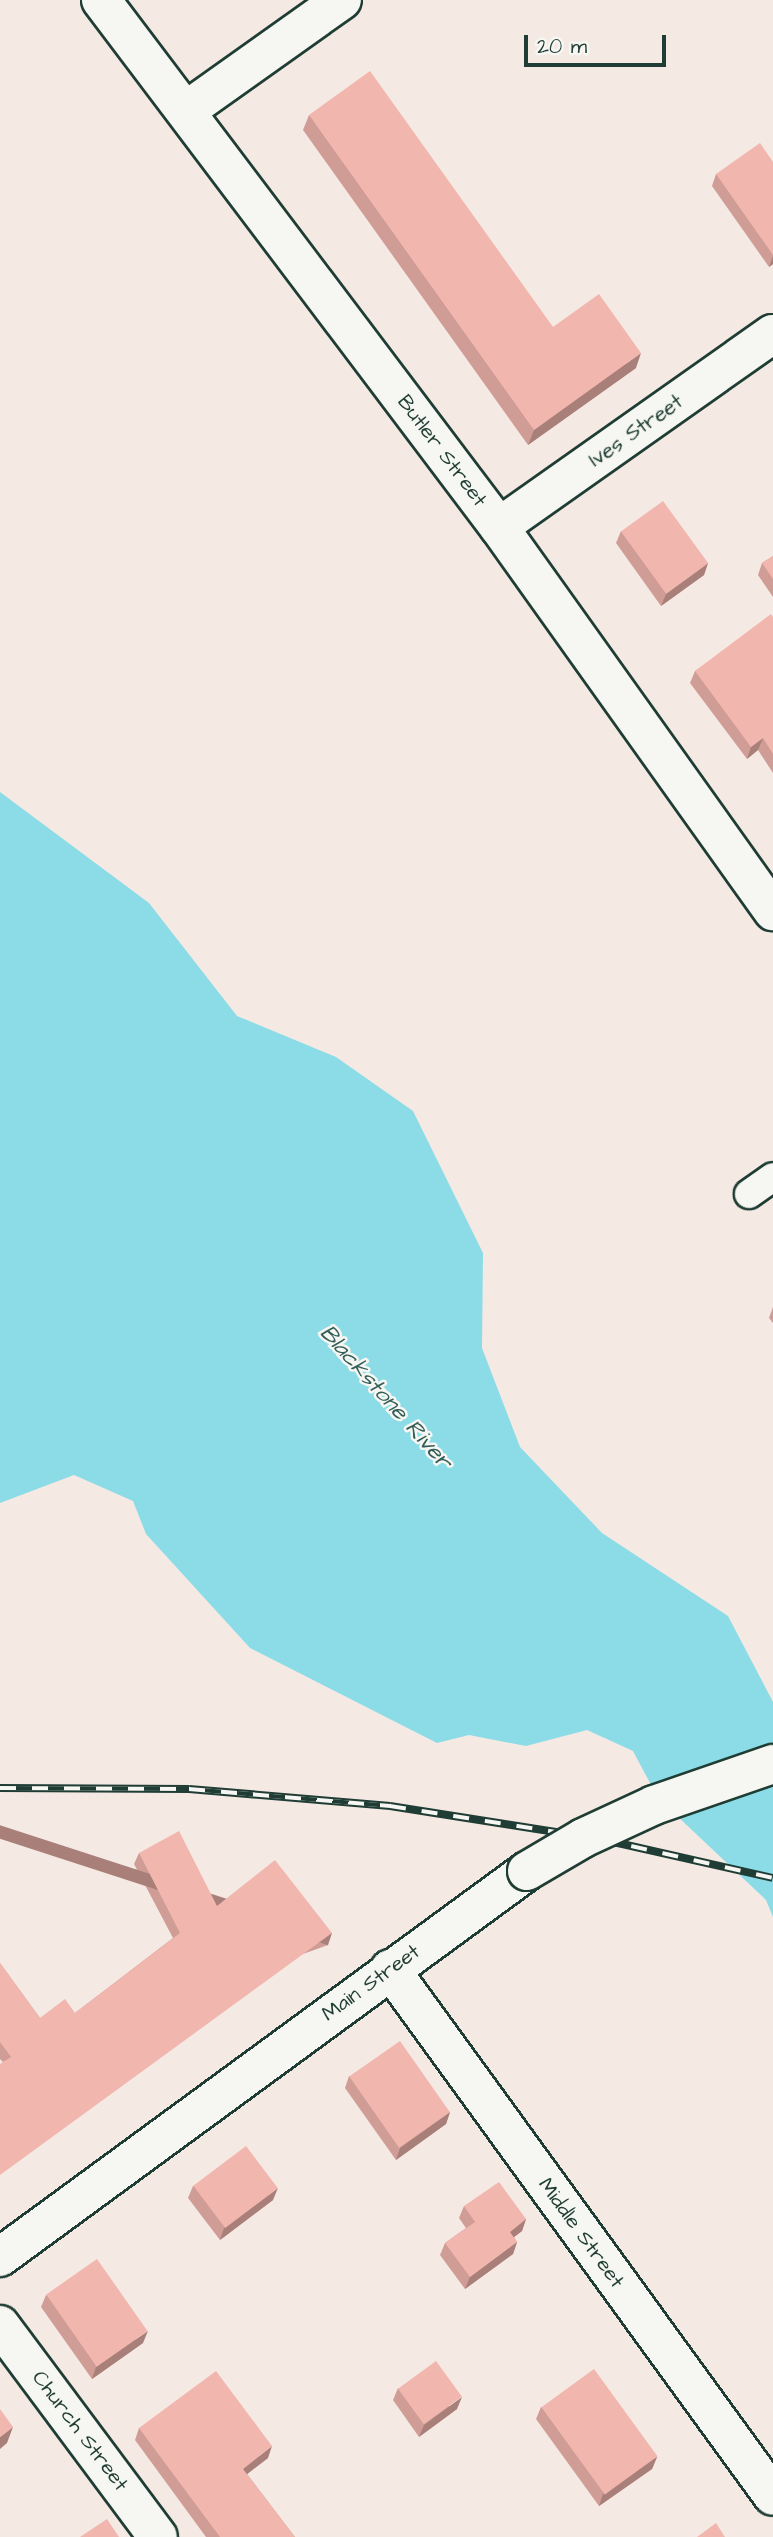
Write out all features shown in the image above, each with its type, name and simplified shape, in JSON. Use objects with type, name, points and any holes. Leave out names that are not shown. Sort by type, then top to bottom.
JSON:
[{"type":"street","name":"Butler Street","points":[[100,0],[187,110],[499,527],[773,911]]},
{"type":"street","points":[[187,110],[342,0]]},
{"type":"street","name":"Ives Street","points":[[499,527],[773,334]]},
{"type":"street","name":"Main Street","points":[[0,2257],[527,1871],[583,1838],[654,1805],[773,1764]]},
{"type":"street","name":"Middle Street","points":[[390,1969],[773,2496]]},
{"type":"street","name":"Church Street","points":[[0,2325],[158,2537]]},
{"type":"lane","points":[[748,1194],[773,1177]]},
{"type":"water","name":"Blackstone River","points":[[0,792],[149,903],[237,1016],[336,1057],[413,1111],[483,1253],[482,1348],[520,1447],[602,1533],[728,1616],[773,1702],[773,1917],[766,1900],[658,1798],[633,1751],[587,1730],[526,1746],[469,1735],[437,1743],[250,1648],[146,1534],[133,1501],[74,1475],[0,1503]]},
{"type":"building","points":[[370,71],[553,327],[599,294],[641,353],[534,430],[309,115]]},
{"type":"building","points":[[760,143],[773,162],[773,255],[716,174]]},
{"type":"building","points":[[663,501],[708,563],[666,594],[621,532]]},
{"type":"building","points":[[773,556],[773,579],[762,563]]},
{"type":"building","points":[[771,614],[773,754],[763,738],[751,747],[695,671]]},
{"type":"building","points":[[179,1831],[217,1906],[275,1860],[332,1933],[0,2175],[0,2064],[11,2057],[0,2042],[0,1963],[40,2018],[65,1999],[75,2013],[180,1933],[139,1853]]},
{"type":"building","points":[[400,2041],[450,2112],[399,2148],[349,2077]]},
{"type":"building","points":[[246,2146],[278,2188],[225,2228],[193,2186]]},
{"type":"building","points":[[499,2182],[526,2219],[510,2232],[517,2242],[470,2277],[445,2243],[475,2222],[464,2206]]},
{"type":"building","points":[[97,2259],[147,2331],[97,2367],[46,2295]]},
{"type":"building","points":[[436,2361],[462,2397],[424,2424],[398,2389]]},
{"type":"building","points":[[594,2369],[657,2456],[605,2495],[541,2407]]},
{"type":"building","points":[[216,2371],[272,2446],[243,2469],[295,2537],[220,2537],[139,2428]]},
{"type":"building","points":[[0,2409],[13,2427],[0,2437]]},
{"type":"building","points":[[107,2519],[119,2537],[80,2537]]},
{"type":"building","points":[[716,2523],[725,2537],[697,2537]]},
{"type":"railway","points":[[0,1788],[189,1789],[390,1806],[600,1839],[773,1878]]}]
